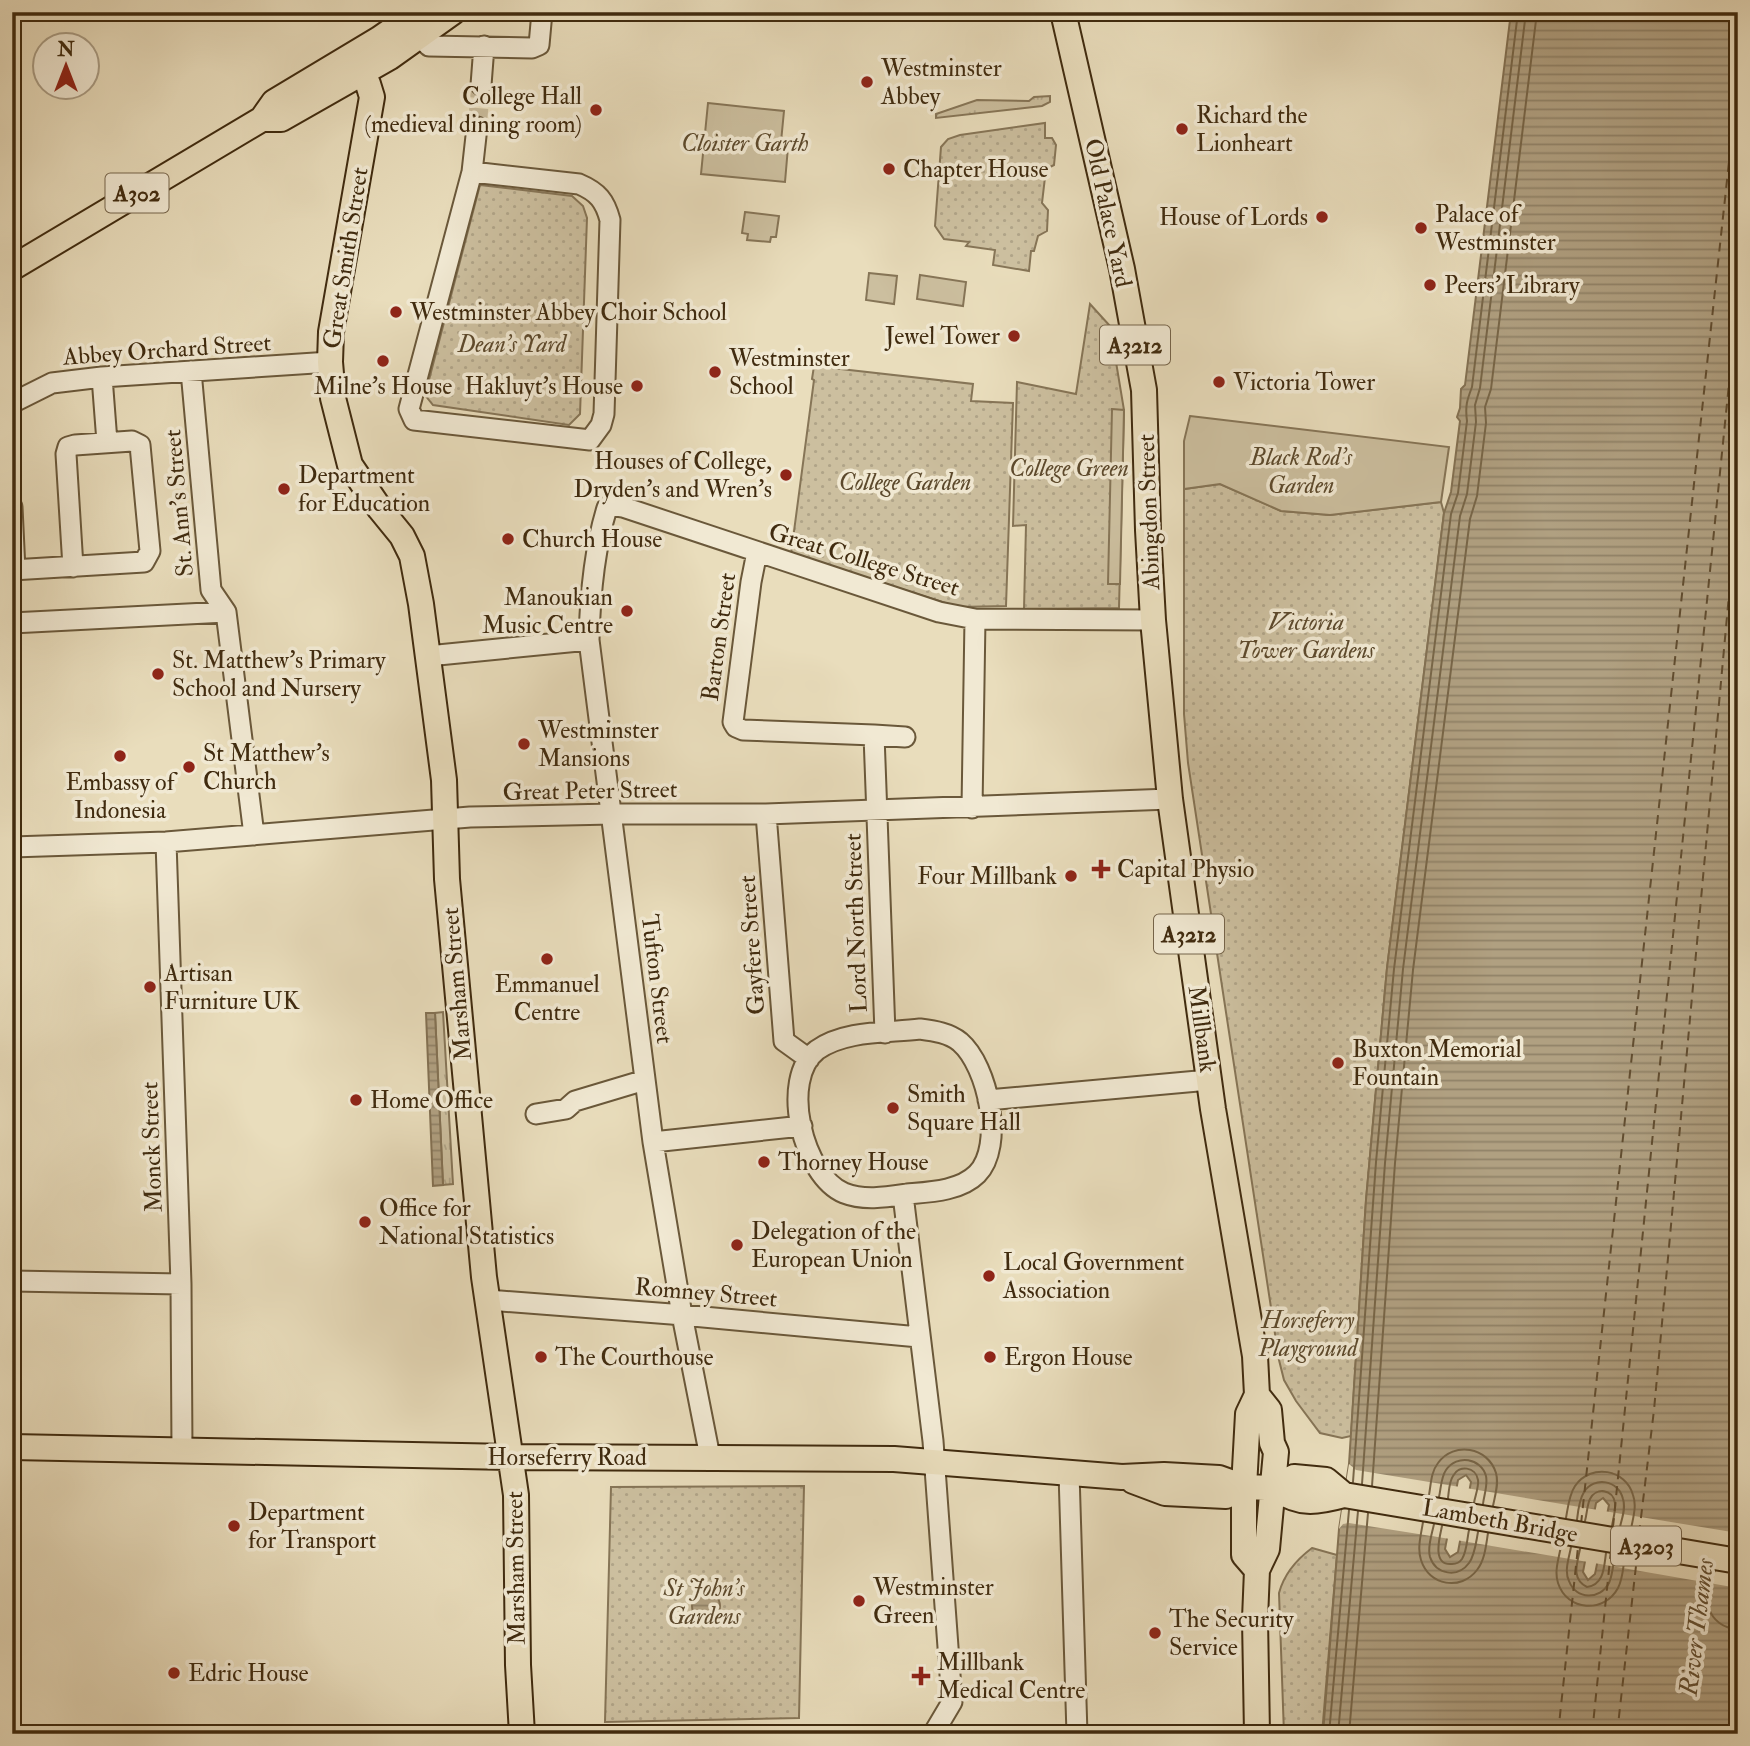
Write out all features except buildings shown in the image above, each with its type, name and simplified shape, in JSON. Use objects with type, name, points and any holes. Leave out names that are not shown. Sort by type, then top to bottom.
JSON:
[{"type":"main road","name":"A302","points":[[12,268],[262,119],[281,119],[356,65],[418,12]]},
{"type":"main road","name":"Old Palace Yard","points":[[1063,12],[1122,269],[1145,405]]},
{"type":"main road","name":"A302","points":[[356,65],[420,37],[446,14]]},
{"type":"main road","name":"Great Smith Street","points":[[356,65],[368,84],[372,97],[331,332],[333,398],[350,465],[402,536],[412,556],[418,578],[443,769],[446,819]]},
{"type":"main road","name":"Abingdon Street","points":[[1145,405],[1153,620]]},
{"type":"main road","name":"Millbank","points":[[1153,620],[1170,799],[1209,1080],[1255,1356],[1257,1395],[1248,1414],[1244,1555],[1257,1570]]},
{"type":"main road","name":"Marsham Street","points":[[446,819],[447,879],[484,1277],[516,1495],[518,1665],[522,1734]]},
{"type":"main road","name":"Millbank","points":[[1257,1395],[1269,1410],[1272,1443],[1276,1452],[1267,1549],[1257,1570],[1255,1619],[1258,1734]]},
{"type":"main road","name":"Horseferry Road","points":[[12,1447],[512,1457],[873,1458],[1122,1477],[1164,1475],[1219,1478],[1244,1487]]},
{"type":"main road","name":"Lambeth Bridge","points":[[1244,1487],[1274,1488],[1291,1499],[1320,1502],[1344,1495],[1738,1561]]},
{"type":"street","points":[[420,37],[429,46],[532,48],[539,45],[542,12]]},
{"type":"street","points":[[481,85],[484,46]]},
{"type":"street","points":[[472,172],[579,184],[594,191],[606,204],[610,219],[604,414],[601,425],[590,440],[414,420],[409,409],[472,172],[477,127]]},
{"type":"street","name":"Abbey Orchard Street","points":[[12,403],[52,383],[102,377],[330,362]]},
{"type":"street","name":"St. Ann's Street","points":[[191,371],[211,590],[226,612],[254,835]]},
{"type":"street","points":[[102,377],[107,442]]},
{"type":"street","points":[[12,507],[14,570],[73,567],[144,562],[150,551],[140,444],[132,441],[107,442],[68,447],[66,454],[73,567]]},
{"type":"street","name":"Great College Street","points":[[609,505],[623,507],[939,611],[975,619],[1153,620]]},
{"type":"street","name":"Tufton Street","points":[[609,505],[604,515],[594,571],[589,609],[589,640],[653,1142],[682,1315],[710,1457]]},
{"type":"street","name":"Barton Street","points":[[757,552],[733,715],[736,727],[874,736]]},
{"type":"street","points":[[12,623],[226,612]]},
{"type":"street","points":[[972,807],[975,619]]},
{"type":"street","points":[[428,656],[589,640]]},
{"type":"street","points":[[874,736],[905,737]]},
{"type":"street","name":"Lord North Street","points":[[874,736],[885,1033]]},
{"type":"street","name":"Great Peter Street","points":[[12,847],[166,842],[446,819],[876,811],[1170,799]]},
{"type":"street","name":"Gayfere Street","points":[[766,814],[784,1041],[808,1059]]},
{"type":"street","name":"Monck Street","points":[[166,842],[181,1284],[182,1452]]},
{"type":"street","points":[[920,1030],[940,1032],[953,1037],[978,1066],[988,1100],[991,1149],[984,1166],[966,1182],[951,1188],[903,1195],[859,1197],[835,1188],[826,1181],[811,1157],[802,1126],[799,1085],[801,1072],[808,1059],[816,1051],[853,1036],[920,1030]]},
{"type":"street","points":[[536,1114],[566,1109],[575,1101],[645,1080]]},
{"type":"street","points":[[988,1100],[1209,1080]]},
{"type":"street","points":[[653,1142],[802,1126]]},
{"type":"street","points":[[903,1195],[933,1441],[952,1702],[933,1734]]},
{"type":"street","points":[[12,1281],[181,1284]]},
{"type":"street","name":"Romney Street","points":[[488,1300],[919,1337]]},
{"type":"street","points":[[1069,1473],[1077,1734]]},
{"type":"green space","points":[[1050,96],[1050,102],[1042,106],[936,118],[936,114],[977,100],[1029,101],[1034,97]]},
{"type":"green space","name":"Cloister Garth","points":[[708,103],[784,111],[781,142],[788,147],[785,182],[701,174]]},
{"type":"green space","points":[[1045,123],[1045,138],[1052,138],[1056,145],[1054,165],[1046,169],[1042,203],[1048,210],[1047,231],[1038,236],[1034,251],[1031,251],[1029,271],[993,265],[995,250],[966,246],[969,242],[944,239],[935,226],[941,147],[948,139],[960,135]]},
{"type":"green space","name":"Dean's Yard","points":[[480,185],[572,196],[583,206],[587,218],[580,414],[569,425],[433,405],[425,395]]},
{"type":"green space","points":[[745,212],[779,216],[776,237],[771,237],[770,242],[747,240],[748,234],[742,233]]},
{"type":"green space","points":[[869,273],[897,276],[894,304],[866,300]]},
{"type":"green space","points":[[920,275],[966,282],[963,306],[917,299]]},
{"type":"green space","name":"College Green","points":[[1090,304],[1110,326],[1124,410],[1119,608],[1024,609],[1026,525],[1013,526],[1017,382],[1076,394]]},
{"type":"green space","name":"College Garden","points":[[814,366],[973,384],[971,401],[1013,403],[1006,606],[958,607],[791,554]]},
{"type":"green space","points":[[1112,409],[1124,410],[1120,584],[1108,584]]},
{"type":"green space","name":"Black Rod's Garden","points":[[1190,416],[1449,447],[1441,502],[1330,515],[1281,511],[1220,484],[1184,489],[1184,441]]},
{"type":"green space","name":"Victoria Tower Gardens","points":[[1220,484],[1281,511],[1330,515],[1441,502],[1444,513],[1387,968],[1366,1200],[1351,1436],[1342,1438],[1320,1433],[1284,1380],[1279,1360],[1188,763],[1184,714],[1184,489]]},
{"type":"green space","points":[[443,1012],[453,1184],[443,1185],[435,1013]]},
{"type":"green space","name":"St John's Gardens","points":[[804,1486],[799,1718],[605,1722],[611,1487]]},
{"type":"green space","points":[[1312,1548],[1337,1555],[1322,1734],[1284,1734],[1279,1593],[1291,1568]]},
{"type":"water","name":"River Thames","points":[[1511,12],[1738,12],[1738,1571],[1733,1597],[1738,1605],[1738,1734],[1323,1734],[1339,1529],[1349,1464],[1366,1200],[1387,968],[1444,513],[1451,492],[1460,421],[1457,417],[1461,389],[1465,385]],"holes":[[[1466,1475],[1471,1482],[1458,1552],[1450,1557],[1445,1549],[1458,1480]],[[1603,1498],[1609,1505],[1595,1574],[1588,1580],[1583,1572],[1596,1503]]]},
{"type":"water","points":[[426,1013],[435,1013],[443,1185],[433,1186]]},
{"type":"water","points":[[706,1592],[716,1596],[720,1606],[716,1616],[706,1620],[696,1616],[692,1606],[696,1596]]},
{"type":"pier","points":[[1349,1464],[1356,1470],[1460,1487],[1450,1539],[1349,1523],[1343,1524],[1339,1529]]},
{"type":"pier","points":[[1466,1488],[1598,1510],[1588,1562],[1456,1540]]},
{"type":"pier","points":[[1604,1511],[1738,1533],[1738,1588],[1594,1563]]},
{"type":"ferry route","points":[[1581,1524],[1738,79]]},
{"type":"ferry route","points":[[1613,1527],[1738,295]]},
{"type":"ferry route","points":[[1639,1534],[1654,1410],[1738,497]]},
{"type":"ferry route","points":[[1558,1734],[1578,1547]]},
{"type":"ferry route","points":[[1592,1734],[1611,1550]]},
{"type":"ferry route","points":[[1617,1734],[1637,1557]]},
{"type":"tunnel","points":[[477,127],[481,85]]},
{"type":"place","name":"Westminster Abbey","points":[[867,82]]},
{"type":"place","name":"College Hall (medieval dining room)","points":[[596,110]]},
{"type":"place","name":"Richard the Lionheart","points":[[1182,129]]},
{"type":"place","name":"Chapter House","points":[[889,169]]},
{"type":"place","name":"House of Lords","points":[[1322,217]]},
{"type":"place","name":"Palace of Westminster","points":[[1421,228]]},
{"type":"place","name":"Peers' Library","points":[[1430,285]]},
{"type":"place","name":"Westminster Abbey Choir School","points":[[396,312]]},
{"type":"place","name":"Jewel Tower","points":[[1014,336]]},
{"type":"place","name":"Milne’s House","points":[[383,361]]},
{"type":"place","name":"Westminster School","points":[[715,372]]},
{"type":"place","name":"Victoria Tower","points":[[1219,382]]},
{"type":"place","name":"Hakluyt’s House","points":[[637,386]]},
{"type":"place","name":"Houses of College, Dryden's and Wren's","points":[[786,475]]},
{"type":"place","name":"Department for Education","points":[[284,489]]},
{"type":"place","name":"Church House","points":[[508,539]]},
{"type":"place","name":"Manoukian Music Centre","points":[[627,611]]},
{"type":"place","name":"St. Matthew's Primary School and Nursery","points":[[158,674]]},
{"type":"place","name":"Westminster Mansions","points":[[524,744]]},
{"type":"place","name":"Embassy of Indonesia","points":[[120,756]]},
{"type":"place","name":"St Matthew's Church","points":[[189,767]]},
{"type":"place","name":"Capital Physio","points":[[1101,869]]},
{"type":"place","name":"Four Millbank","points":[[1071,876]]},
{"type":"place","name":"Emmanuel Centre","points":[[547,959]]},
{"type":"place","name":"Artisan Furniture UK","points":[[150,987]]},
{"type":"place","name":"Buxton Memorial Fountain","points":[[1338,1063]]},
{"type":"place","name":"Home Office","points":[[356,1100]]},
{"type":"place","name":"Smith Square Hall","points":[[893,1108]]},
{"type":"place","name":"Thorney House","points":[[764,1162]]},
{"type":"place","name":"Office for National Statistics","points":[[365,1222]]},
{"type":"place","name":"Delegation of the European Union","points":[[737,1245]]},
{"type":"place","name":"Local Government Association","points":[[989,1276]]},
{"type":"place","name":"The Courthouse","points":[[541,1357]]},
{"type":"place","name":"Ergon House","points":[[990,1357]]},
{"type":"place","name":"Department for Transport","points":[[234,1526]]},
{"type":"place","name":"Westminster Green","points":[[859,1601]]},
{"type":"place","name":"The Security Service","points":[[1155,1633]]},
{"type":"place","name":"Edric House","points":[[174,1673]]},
{"type":"place","name":"Millbank Medical Centre","points":[[921,1676]]},
{"type":"park label","name":"Horseferry Playground","points":[[1308,1334]]}]
